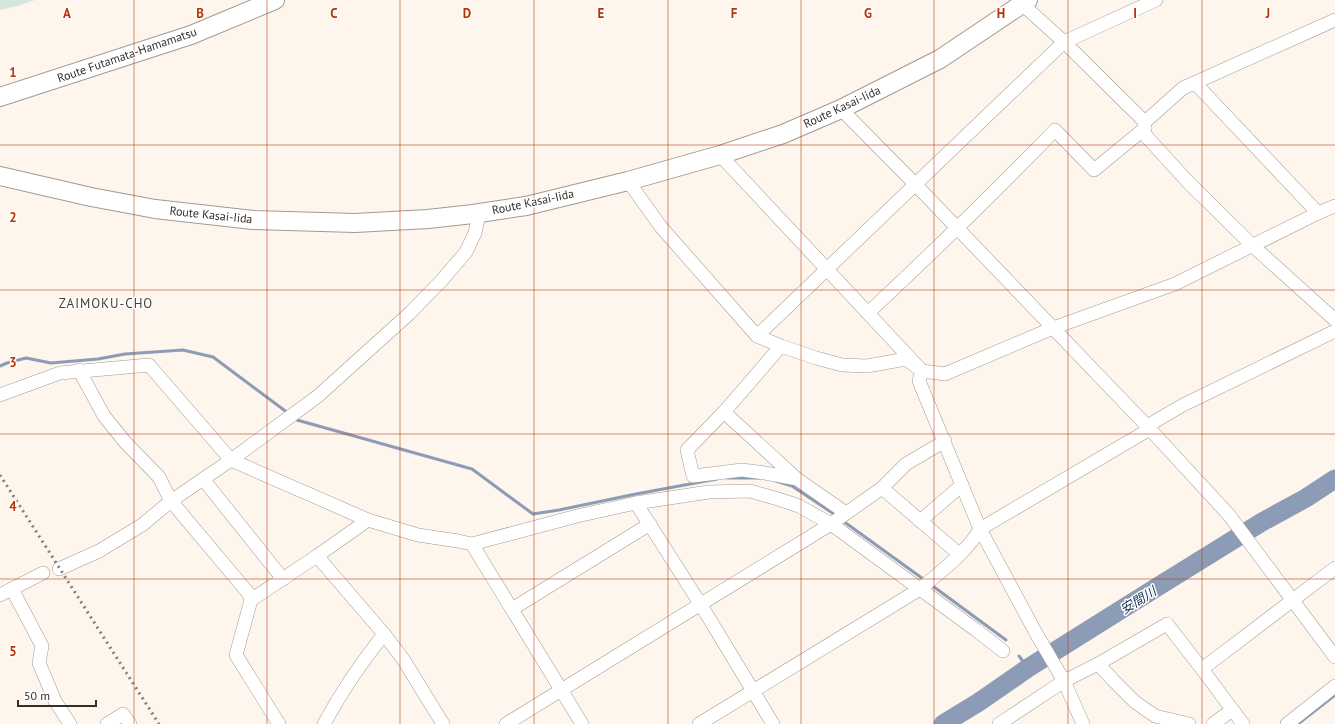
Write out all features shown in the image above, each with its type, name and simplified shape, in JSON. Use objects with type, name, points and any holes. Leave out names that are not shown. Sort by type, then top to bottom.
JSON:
[{"type":"main road","name":"Route Futamata-Hamamatsu","points":[[0,97],[190,34],[275,0]]},
{"type":"main road","name":"Route Kasai-Iida","points":[[0,176],[91,197],[155,209],[253,220],[355,223],[428,219],[479,214],[526,206],[628,180],[720,155],[782,134],[841,110],[940,59],[1025,2]]},
{"type":"street","points":[[757,336],[1064,42],[1156,0]]},
{"type":"street","points":[[1025,2],[1145,125],[1146,136],[1188,182],[1253,246],[1335,320]]},
{"type":"street","points":[[868,313],[958,229],[1055,130],[1094,170],[1145,125],[1183,88],[1335,20]]},
{"type":"street","points":[[1195,83],[1318,213]]},
{"type":"street","points":[[841,110],[915,184],[1053,328],[1229,515],[1335,657]]},
{"type":"street","points":[[720,155],[922,371]]},
{"type":"street","points":[[628,180],[660,227],[757,336],[816,358],[842,365],[867,366],[906,359],[922,371],[944,374],[1053,328],[1175,284],[1335,206]]},
{"type":"street","points":[[59,569],[99,551],[142,525],[171,501],[231,460],[318,396],[410,313],[442,280],[466,252],[475,233],[479,214]]},
{"type":"street","points":[[699,724],[921,588],[976,538],[980,529],[1148,428],[1183,405],[1335,331]]},
{"type":"street","points":[[781,346],[724,412],[687,450],[692,476],[742,470],[765,472],[797,478]]},
{"type":"street","points":[[0,395],[60,373],[79,370],[149,365],[231,460],[368,520],[418,535],[472,544],[577,516],[636,503],[709,492],[750,491],[799,506],[832,523],[921,588],[1003,651]]},
{"type":"street","points":[[79,370],[104,416],[125,442],[159,477],[171,501],[249,594],[250,600],[236,655],[279,724]]},
{"type":"street","points":[[922,371],[919,381],[980,529],[1062,678],[1083,724]]},
{"type":"street","points":[[724,412],[797,478],[846,513]]},
{"type":"street","points":[[506,724],[832,523],[882,488],[906,464],[945,442]]},
{"type":"street","points":[[203,479],[283,579]]},
{"type":"street","points":[[920,521],[962,485]]},
{"type":"street","points":[[882,488],[959,554]]},
{"type":"street","points":[[636,503],[774,724]]},
{"type":"street","points":[[250,600],[368,520]]},
{"type":"street","points":[[512,609],[650,524]]},
{"type":"street","points":[[472,544],[582,724]]},
{"type":"street","points":[[317,556],[384,634],[444,724]]},
{"type":"street","points":[[1202,669],[1335,568]]},
{"type":"street","points":[[0,595],[43,573]]},
{"type":"street","points":[[12,589],[42,646],[40,663],[55,701],[70,724]]},
{"type":"street","points":[[999,724],[1062,678],[1098,664],[1167,624],[1243,724]]},
{"type":"street","points":[[324,724],[336,702],[360,665],[384,634]]},
{"type":"street","points":[[1098,664],[1135,702],[1154,716],[1189,724]]},
{"type":"street","points":[[1287,724],[1335,686]]},
{"type":"street","points":[[1213,724],[1232,710]]},
{"type":"street","points":[[107,724],[123,714],[130,724]]},
{"type":"green space","points":[[0,0],[35,0],[0,10]]},
{"type":"waterway","points":[[0,366],[26,358],[51,363],[98,359],[125,354],[183,350],[213,357],[288,413]]},
{"type":"waterway","points":[[294,418],[472,469],[533,514],[717,479]]},
{"type":"waterway","points":[[727,478],[759,478]]},
{"type":"waterway","name":"安間川","points":[[943,724],[979,702],[1028,668],[1154,589],[1335,479]]},
{"type":"waterway","points":[[776,481],[792,486],[837,516]]},
{"type":"waterway","points":[[843,521],[926,581]]},
{"type":"waterway","points":[[930,584],[1006,640]]},
{"type":"waterway","points":[[1019,656],[1028,668]]},
{"type":"waterway","points":[[1298,724],[1335,695]]},
{"type":"railway","points":[[0,475],[159,724]]},
{"type":"district","name":"ZAIMOKU-CHO","points":[[106,303]]}]
